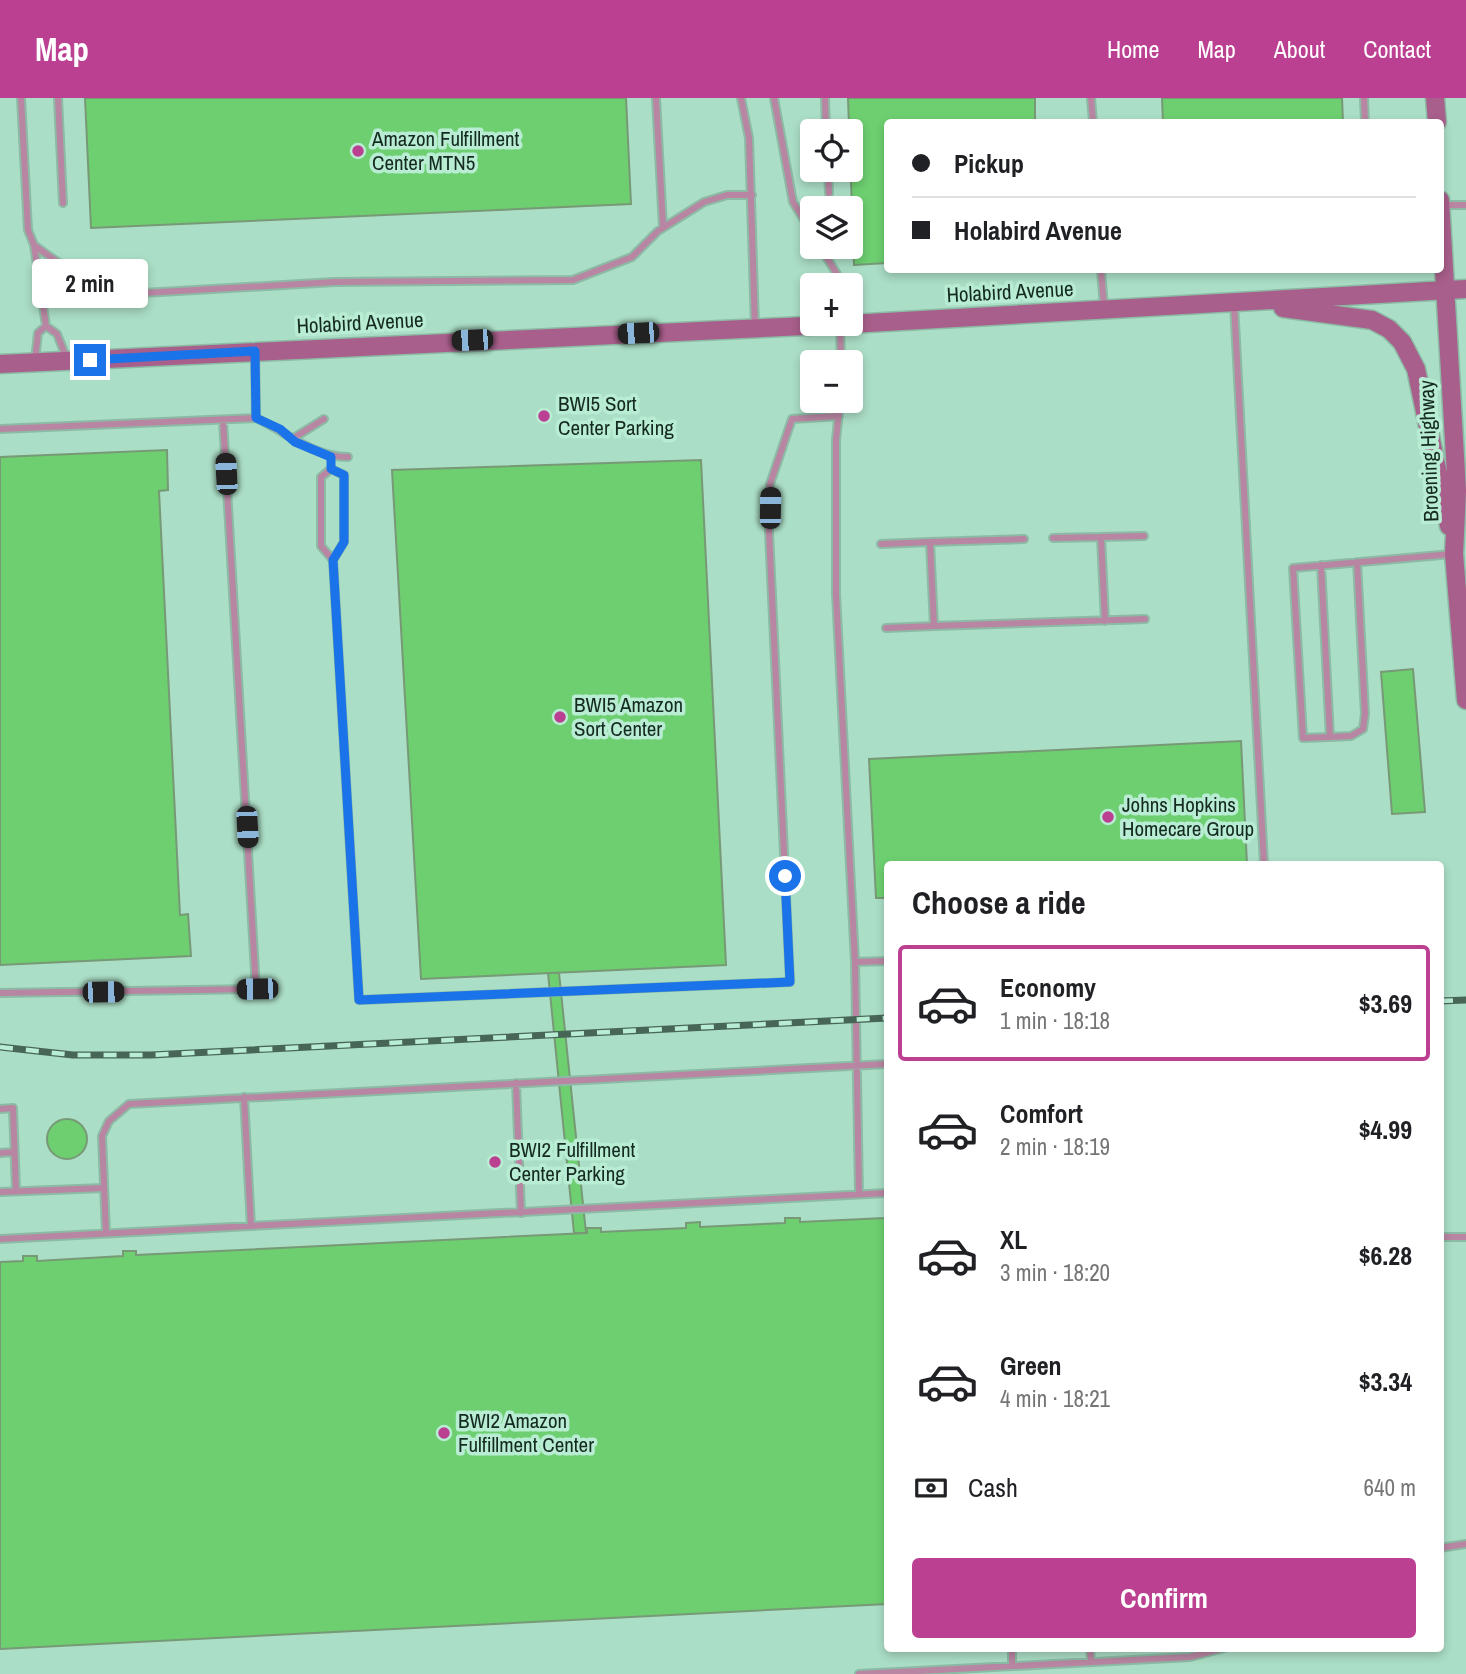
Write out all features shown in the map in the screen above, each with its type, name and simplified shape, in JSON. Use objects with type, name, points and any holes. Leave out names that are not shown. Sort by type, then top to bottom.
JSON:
[{"type":"main road","points":[[1435,98],[1437,119]]},
{"type":"main road","name":"Broening Highway","points":[[1443,273],[1457,491],[1454,554],[1466,700]]},
{"type":"main road","name":"Holabird Avenue","points":[[863,323],[1466,289]]},
{"type":"main road","points":[[1234,303],[1373,320],[1389,329],[1402,342],[1416,369],[1454,554]]},
{"type":"main road","name":"Holabird Avenue","points":[[0,364],[800,326]]},
{"type":"lane","points":[[21,98],[28,230],[34,245],[46,326],[62,341],[67,361]]},
{"type":"lane","points":[[58,98],[63,203]]},
{"type":"lane","points":[[656,98],[663,227]]},
{"type":"lane","points":[[741,98],[749,138],[755,329]]},
{"type":"lane","points":[[774,98],[793,202],[800,213]]},
{"type":"lane","points":[[825,98],[826,119]]},
{"type":"lane","points":[[1091,98],[1093,119]]},
{"type":"lane","points":[[1364,98],[1365,119]]},
{"type":"lane","points":[[829,182],[829,193]]},
{"type":"lane","points":[[34,245],[71,273],[115,290],[143,293],[201,292],[335,282],[573,280],[632,257],[663,227],[704,202],[727,195],[752,195]]},
{"type":"lane","points":[[1444,205],[1466,205]]},
{"type":"lane","points":[[1101,273],[1104,309]]},
{"type":"lane","points":[[1234,303],[1264,861]]},
{"type":"lane","points":[[35,362],[38,333],[46,326]]},
{"type":"lane","points":[[255,351],[256,418]]},
{"type":"lane","points":[[839,413],[835,594],[855,962],[859,1194]]},
{"type":"lane","points":[[331,469],[344,475],[344,542],[333,560],[359,1000],[790,982],[769,532],[770,484],[792,419],[839,416]]},
{"type":"lane","points":[[0,429],[256,418],[331,457],[348,457]]},
{"type":"lane","points":[[292,439],[324,419]]},
{"type":"lane","points":[[0,993],[257,989],[223,420]]},
{"type":"lane","points":[[331,457],[331,469]]},
{"type":"lane","points":[[331,469],[321,477],[320,510],[321,546],[333,560]]},
{"type":"lane","points":[[1053,538],[1144,536]]},
{"type":"lane","points":[[1101,537],[1105,621]]},
{"type":"lane","points":[[881,544],[1024,539]]},
{"type":"lane","points":[[930,542],[934,626]]},
{"type":"lane","points":[[1357,562],[1363,729],[1351,736],[1303,738],[1293,568],[1321,565],[1357,562],[1454,554]]},
{"type":"lane","points":[[1321,565],[1330,737]]},
{"type":"lane","points":[[886,628],[1145,620]]},
{"type":"lane","points":[[855,962],[884,961]]},
{"type":"lane","points":[[106,1233],[102,1136],[109,1121],[123,1108],[138,1103],[884,1064]]},
{"type":"lane","points":[[516,1083],[522,1213]]},
{"type":"lane","points":[[244,1097],[251,1226]]},
{"type":"lane","points":[[0,1109],[13,1108],[16,1191]]},
{"type":"lane","points":[[0,1153],[14,1152]]},
{"type":"lane","points":[[0,1192],[104,1188]]},
{"type":"lane","points":[[0,1240],[884,1193]]},
{"type":"lane","points":[[1444,1237],[1466,1237]]},
{"type":"lane","points":[[1444,1547],[1466,1544]]},
{"type":"lane","points":[[1012,1652],[1012,1666]]},
{"type":"lane","points":[[1090,1652],[1091,1662]]},
{"type":"lane","points":[[859,1674],[1190,1657],[1209,1652]]},
{"type":"building","name":"Amazon Fulfillment Center MTN5","points":[[85,98],[626,98],[631,204],[91,228]]},
{"type":"building","points":[[848,98],[1035,98],[1035,119],[884,119],[884,263],[854,265],[854,259],[863,259],[863,196],[852,196],[851,182],[863,182],[863,119],[849,119]]},
{"type":"building","points":[[1162,98],[1342,98],[1343,119],[1163,119]]},
{"type":"building","points":[[167,450],[168,490],[159,491],[180,915],[188,914],[191,956],[0,965],[0,457]]},
{"type":"building","name":"BWI5 Amazon Sort Center","points":[[701,460],[726,965],[421,979],[392,470]]},
{"type":"building","points":[[1413,669],[1425,812],[1392,814],[1381,672]]},
{"type":"building","points":[[1241,741],[1247,861],[884,861],[884,898],[876,898],[869,759]]},
{"type":"building","points":[[548,973],[559,973],[586,1233],[574,1233]]},
{"type":"building","points":[[67,1119],[81,1125],[87,1139],[81,1153],[67,1159],[53,1153],[47,1139],[53,1125]]},
{"type":"building","name":"BWI2 Amazon Fulfillment Center","points":[[785,1218],[800,1218],[800,1222],[884,1218],[884,1604],[0,1649],[0,1262],[23,1261],[23,1256],[37,1256],[37,1261],[123,1256],[123,1251],[136,1251],[136,1255],[587,1233],[587,1228],[601,1228],[601,1232],[686,1228],[686,1223],[700,1222],[700,1227],[785,1223]]},
{"type":"railway","points":[[1444,1001],[1466,1000]]},
{"type":"railway","points":[[0,1047],[73,1055],[151,1055],[884,1018]]},
{"type":"place","name":"Amazon Fulfillment Center MTN5","points":[[358,151]]},
{"type":"place","name":"BWI5 Sort Center Parking","points":[[544,416]]},
{"type":"place","name":"BWI5 Amazon Sort Center","points":[[560,717]]},
{"type":"place","name":"Johns Hopkins Homecare Group","points":[[1108,817]]},
{"type":"place","name":"BWI2 Fulfillment Center Parking","points":[[495,1162]]},
{"type":"place","name":"BWI2 Amazon Fulfillment Center","points":[[444,1433]]},
{"type":"route","points":[[90,360],[255,351],[256,418],[280,429],[295,442],[331,457],[331,469],[344,475],[344,542],[333,560],[359,1000],[790,982],[785,876]]}]
